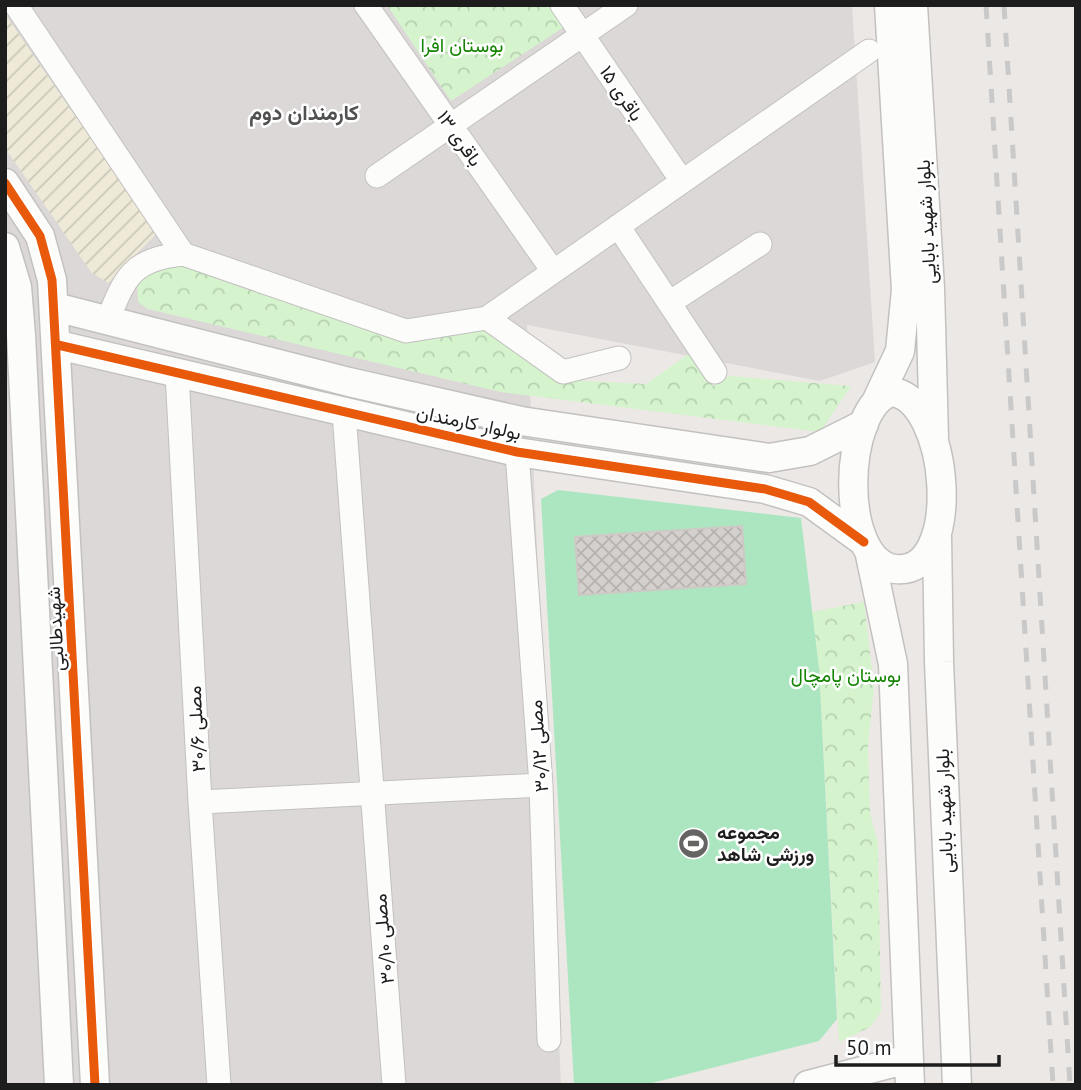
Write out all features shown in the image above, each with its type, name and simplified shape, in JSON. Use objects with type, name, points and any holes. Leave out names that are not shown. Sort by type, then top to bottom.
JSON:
[{"type":"street","points":[[16,5],[183,254]]},
{"type":"street","name":"باقری ۱۳","points":[[366,5],[553,271]]},
{"type":"street","name":"باقری ۱۵","points":[[562,5],[682,181]]},
{"type":"street","points":[[377,176],[626,5]]},
{"type":"street","name":"بلوار شهید بابایی","points":[[867,548],[852,496],[856,449],[870,412],[901,351],[906,290],[889,5]]},
{"type":"street","name":"بلوار شهید بابایی","points":[[913,5],[930,288],[934,438],[943,487],[937,537],[940,716],[957,1085]]},
{"type":"street","points":[[108,320],[122,284],[153,257],[183,254],[406,331],[487,318],[869,51]]},
{"type":"street","name":"شهیدطالبی","points":[[5,183],[40,236],[52,280],[55,307],[95,1085]]},
{"type":"street","points":[[618,226],[715,372]]},
{"type":"street","points":[[669,303],[760,244]]},
{"type":"street","name":"شهیدطالبی","points":[[5,247],[11,289],[60,1085]]},
{"type":"street","name":"بولوار کارمندان","points":[[55,307],[520,421],[769,458],[810,451],[870,412]]},
{"type":"street","points":[[487,318],[563,372],[619,358]]},
{"type":"street","name":"بولوار کارمندان","points":[[58,345],[517,452],[765,489],[809,502],[888,566],[910,568],[928,556],[937,537]]},
{"type":"street","name":"مصلی ۳۰/۶","points":[[177,373],[200,802],[219,1085]]},
{"type":"street","points":[[870,412],[891,392],[907,396],[923,416],[934,438]]},
{"type":"street","name":"مصلی ۳۰/۱۰","points":[[345,412],[394,1085]]},
{"type":"street","name":"مصلی ۳۰/۱۲","points":[[517,452],[541,785],[549,1040]]},
{"type":"street","points":[[808,1085],[909,1072],[893,664],[867,548]]},
{"type":"street","points":[[200,802],[541,785]]},
{"type":"shaded area","points":[[5,5],[852,5],[875,362],[820,381],[527,325],[561,1085],[5,1085]]},
{"type":"shaded area","points":[[5,14],[156,234],[108,283],[91,272],[5,148]]},
{"type":"green space","name":"بوستان افرا","points":[[387,5],[554,5],[567,25],[451,101]]},
{"type":"green space","points":[[189,264],[410,343],[484,330],[562,380],[646,384],[690,353],[713,386],[730,376],[851,386],[820,432],[501,392],[148,309],[138,302],[137,284],[155,268]]},
{"type":"green space","name":"مجموعه ورزشی شاهد","points":[[558,490],[801,518],[819,668],[837,1019],[819,1041],[644,1085],[574,1085],[541,499]]},
{"type":"green space","name":"بوستان پامچال","points":[[864,602],[874,687],[868,744],[870,813],[878,843],[881,1012],[870,1027],[839,1042],[819,668],[812,612]]},
{"type":"building","points":[[742,526],[746,584],[579,595],[575,537]]},
{"type":"railway","points":[[986,5],[1053,1085]]},
{"type":"railway","points":[[1004,5],[1070,1085]]},
{"type":"cycle path","points":[[5,183],[40,236],[52,280],[95,1085]]},
{"type":"cycle path","points":[[58,345],[517,452],[765,489],[809,502],[864,542]]},
{"type":"place","name":"مجموعه ورزشی شاهد","points":[[694,843]]},
{"type":"district","name":"کارمندان دوم","points":[[304,112]]}]
